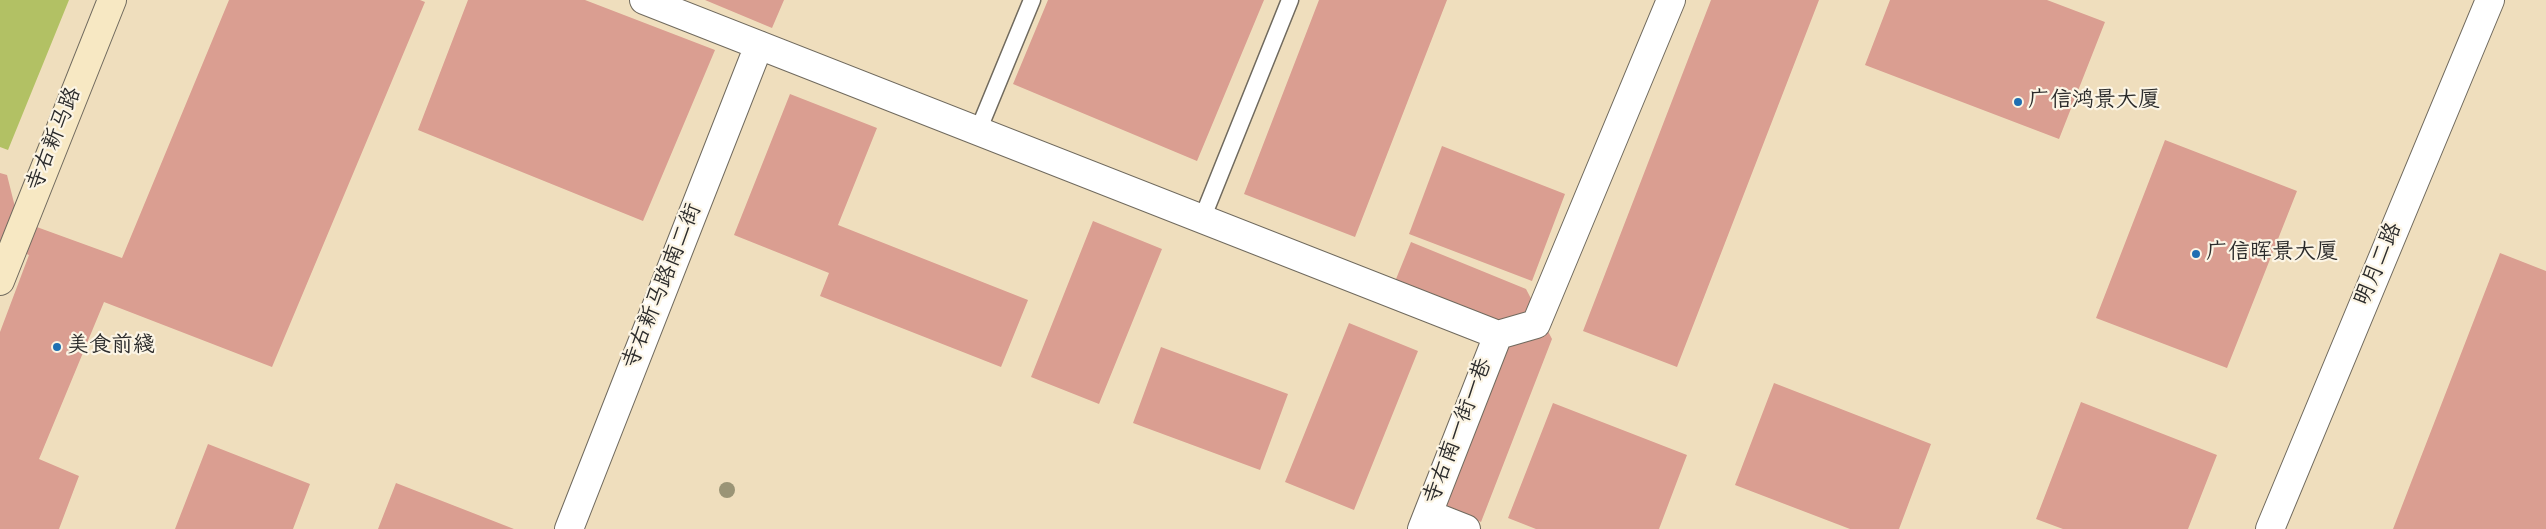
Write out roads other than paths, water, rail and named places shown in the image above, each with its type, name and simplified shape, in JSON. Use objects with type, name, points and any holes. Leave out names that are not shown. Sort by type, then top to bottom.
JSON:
[{"type":"main road","name":"寺右新马路","points":[[0,281],[112,0]]},
{"type":"street","points":[[644,0],[1498,335],[1536,324],[1671,0]]},
{"type":"street","name":"明月二路","points":[[2270,529],[2490,0]]},
{"type":"street","name":"寺右新马路南二街","points":[[569,529],[759,45]]},
{"type":"street","name":"寺右南一街一巷","points":[[1425,521],[1498,335]]},
{"type":"street","points":[[1425,521],[1466,529]]},
{"type":"lane","points":[[978,131],[1032,0]]},
{"type":"lane","points":[[1202,219],[1290,0]]},
{"type":"place","name":"广信鸿景大厦","points":[[2018,102]]},
{"type":"place","name":"广信晖景大厦","points":[[2196,254]]},
{"type":"place","name":"美食前綫","points":[[57,347]]}]
